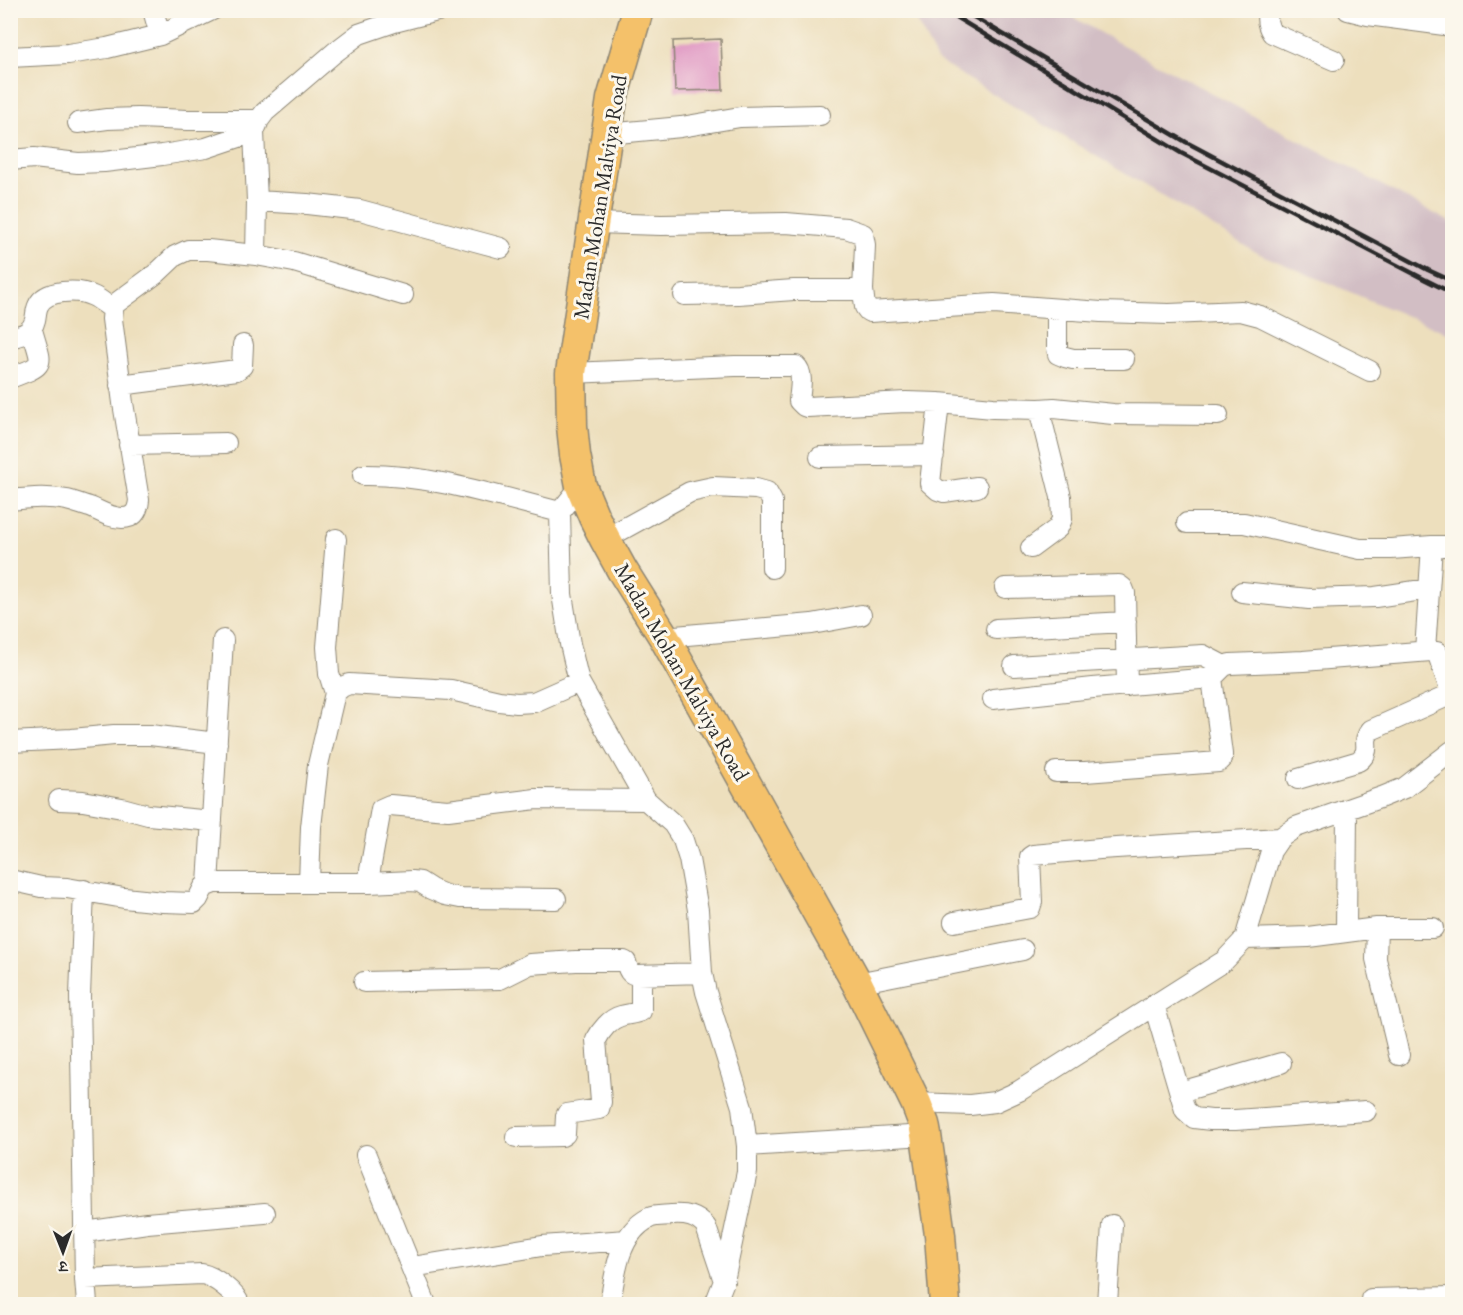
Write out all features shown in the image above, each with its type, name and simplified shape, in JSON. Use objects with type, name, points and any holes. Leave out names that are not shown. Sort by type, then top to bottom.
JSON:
[{"type":"highway","name":"Madan Mohan Malviya Road","points":[[638,10],[612,99],[571,373],[572,426],[581,486],[594,517],[622,570],[664,637],[857,983],[916,1103],[926,1135],[939,1234],[945,1305]]},
{"type":"street","points":[[153,10],[160,35]]},
{"type":"street","points":[[10,57],[68,54],[107,48],[160,35],[212,10]]},
{"type":"street","points":[[10,160],[34,158],[78,163],[104,162],[206,148],[226,142],[256,126],[265,112],[359,34],[441,10]]},
{"type":"street","points":[[1269,10],[1268,26],[1272,33],[1334,60]]},
{"type":"street","points":[[1348,10],[1368,15],[1452,26]]},
{"type":"street","points":[[607,134],[681,127],[740,117],[820,115]]},
{"type":"street","points":[[78,123],[138,118],[256,126]]},
{"type":"street","points":[[256,126],[256,255]]},
{"type":"street","points":[[257,201],[360,210],[501,248]]},
{"type":"street","points":[[594,224],[786,223],[846,228],[863,234],[865,245],[863,290],[865,307],[870,312],[994,304],[1101,312],[1169,314],[1246,312],[1260,316],[1370,371]]},
{"type":"street","points":[[10,500],[45,497],[91,507],[112,517],[123,518],[132,515],[138,509],[139,500],[120,385],[112,309],[114,304],[157,273],[176,256],[188,250],[256,255],[294,262],[403,295]]},
{"type":"street","points":[[684,295],[794,290],[863,290]]},
{"type":"street","points":[[10,378],[36,368],[39,364],[40,358],[32,330],[38,306],[44,298],[54,293],[76,291],[93,296],[112,309]]},
{"type":"street","points":[[1057,309],[1059,354],[1073,358],[1124,359]]},
{"type":"street","points":[[10,338],[32,330]]},
{"type":"street","points":[[120,385],[237,370],[242,366],[243,345]]},
{"type":"street","points":[[571,373],[735,366],[796,366],[801,372],[799,401],[807,407],[906,402],[993,408],[1054,408],[1113,414],[1218,415]]},
{"type":"street","points":[[939,403],[930,483],[938,490],[951,492],[977,487]]},
{"type":"street","points":[[1031,548],[1058,528],[1063,510],[1039,409]]},
{"type":"street","points":[[129,445],[226,443]]},
{"type":"street","points":[[820,457],[934,455]]},
{"type":"street","points":[[363,475],[420,478],[560,512]]},
{"type":"street","points":[[581,486],[560,512],[562,594],[579,682],[646,800],[673,824],[682,840],[689,860],[698,910],[702,973],[706,992],[742,1107],[747,1146],[747,1172],[724,1281],[715,1305]]},
{"type":"street","points":[[605,539],[690,492],[713,486],[756,489],[767,492],[772,501],[772,568]]},
{"type":"street","points":[[1187,523],[1244,523],[1360,549],[1452,546]]},
{"type":"street","points":[[309,882],[311,827],[318,765],[335,693],[329,674],[327,648],[336,539]]},
{"type":"street","points":[[1425,651],[1432,546]]},
{"type":"street","points":[[1005,588],[1119,585],[1124,588],[1127,686]]},
{"type":"street","points":[[1242,592],[1320,598],[1375,597],[1429,589]]},
{"type":"street","points":[[664,637],[812,624],[861,615]]},
{"type":"street","points":[[996,629],[1126,622]]},
{"type":"street","points":[[208,884],[223,640]]},
{"type":"street","points":[[993,699],[1127,686],[1218,672],[1239,663],[1303,661],[1437,651],[1452,694],[1371,730],[1365,741],[1365,754],[1359,761],[1298,779]]},
{"type":"street","points":[[1014,666],[1203,655],[1218,672],[1222,754],[1220,762],[1056,772]]},
{"type":"street","points":[[335,693],[349,684],[451,690],[517,703],[534,702],[579,682]]},
{"type":"street","points":[[10,742],[126,735],[177,737],[217,743]]},
{"type":"street","points":[[916,1103],[970,1105],[995,1102],[1019,1091],[1224,961],[1245,939],[1271,851],[1280,838],[1296,827],[1404,788],[1452,751]]},
{"type":"street","points":[[369,883],[381,809],[385,806],[448,810],[537,799],[646,800]]},
{"type":"street","points":[[59,800],[93,802],[148,815],[212,821]]},
{"type":"street","points":[[1346,932],[1347,809]]},
{"type":"street","points":[[954,922],[1030,908],[1032,902],[1030,857],[1033,855],[1280,838]]},
{"type":"street","points":[[10,880],[164,902],[194,903],[208,884],[238,882],[412,881],[420,882],[446,895],[460,898],[556,899]]},
{"type":"street","points":[[84,890],[80,996],[87,1305]]},
{"type":"street","points":[[1245,939],[1308,937],[1377,928],[1434,928]]},
{"type":"street","points":[[1377,928],[1376,959],[1400,1055]]},
{"type":"street","points":[[857,983],[1023,950]]},
{"type":"street","points":[[364,982],[500,979],[530,964],[588,961],[624,961],[633,975],[702,973]]},
{"type":"street","points":[[516,1137],[562,1136],[565,1134],[567,1114],[599,1109],[601,1102],[596,1040],[599,1033],[615,1018],[641,1011],[641,975]]},
{"type":"street","points":[[1154,1005],[1185,1110],[1194,1119],[1235,1120],[1366,1111]]},
{"type":"street","points":[[1179,1092],[1281,1062]]},
{"type":"street","points":[[747,1146],[926,1135]]},
{"type":"street","points":[[366,1155],[426,1305]]},
{"type":"street","points":[[85,1232],[147,1222],[265,1213]]},
{"type":"street","points":[[610,1305],[617,1265],[627,1239],[635,1228],[651,1217],[687,1215],[700,1221],[706,1227],[724,1281]]},
{"type":"street","points":[[1107,1305],[1112,1225]]},
{"type":"street","points":[[412,1267],[542,1246],[627,1239]]},
{"type":"street","points":[[85,1279],[201,1274],[213,1278],[236,1297],[239,1305]]},
{"type":"street","points":[[1371,1299],[1452,1296]]},
{"type":"shaded area","points":[[911,11],[1062,11],[1452,223],[1452,335],[1255,252],[937,60]]},
{"type":"building","points":[[721,39],[723,90],[675,91],[673,41]]},
{"type":"railway","points":[[944,10],[1181,153],[1452,293]]},
{"type":"railway","points":[[962,10],[1186,142],[1452,281]]}]
